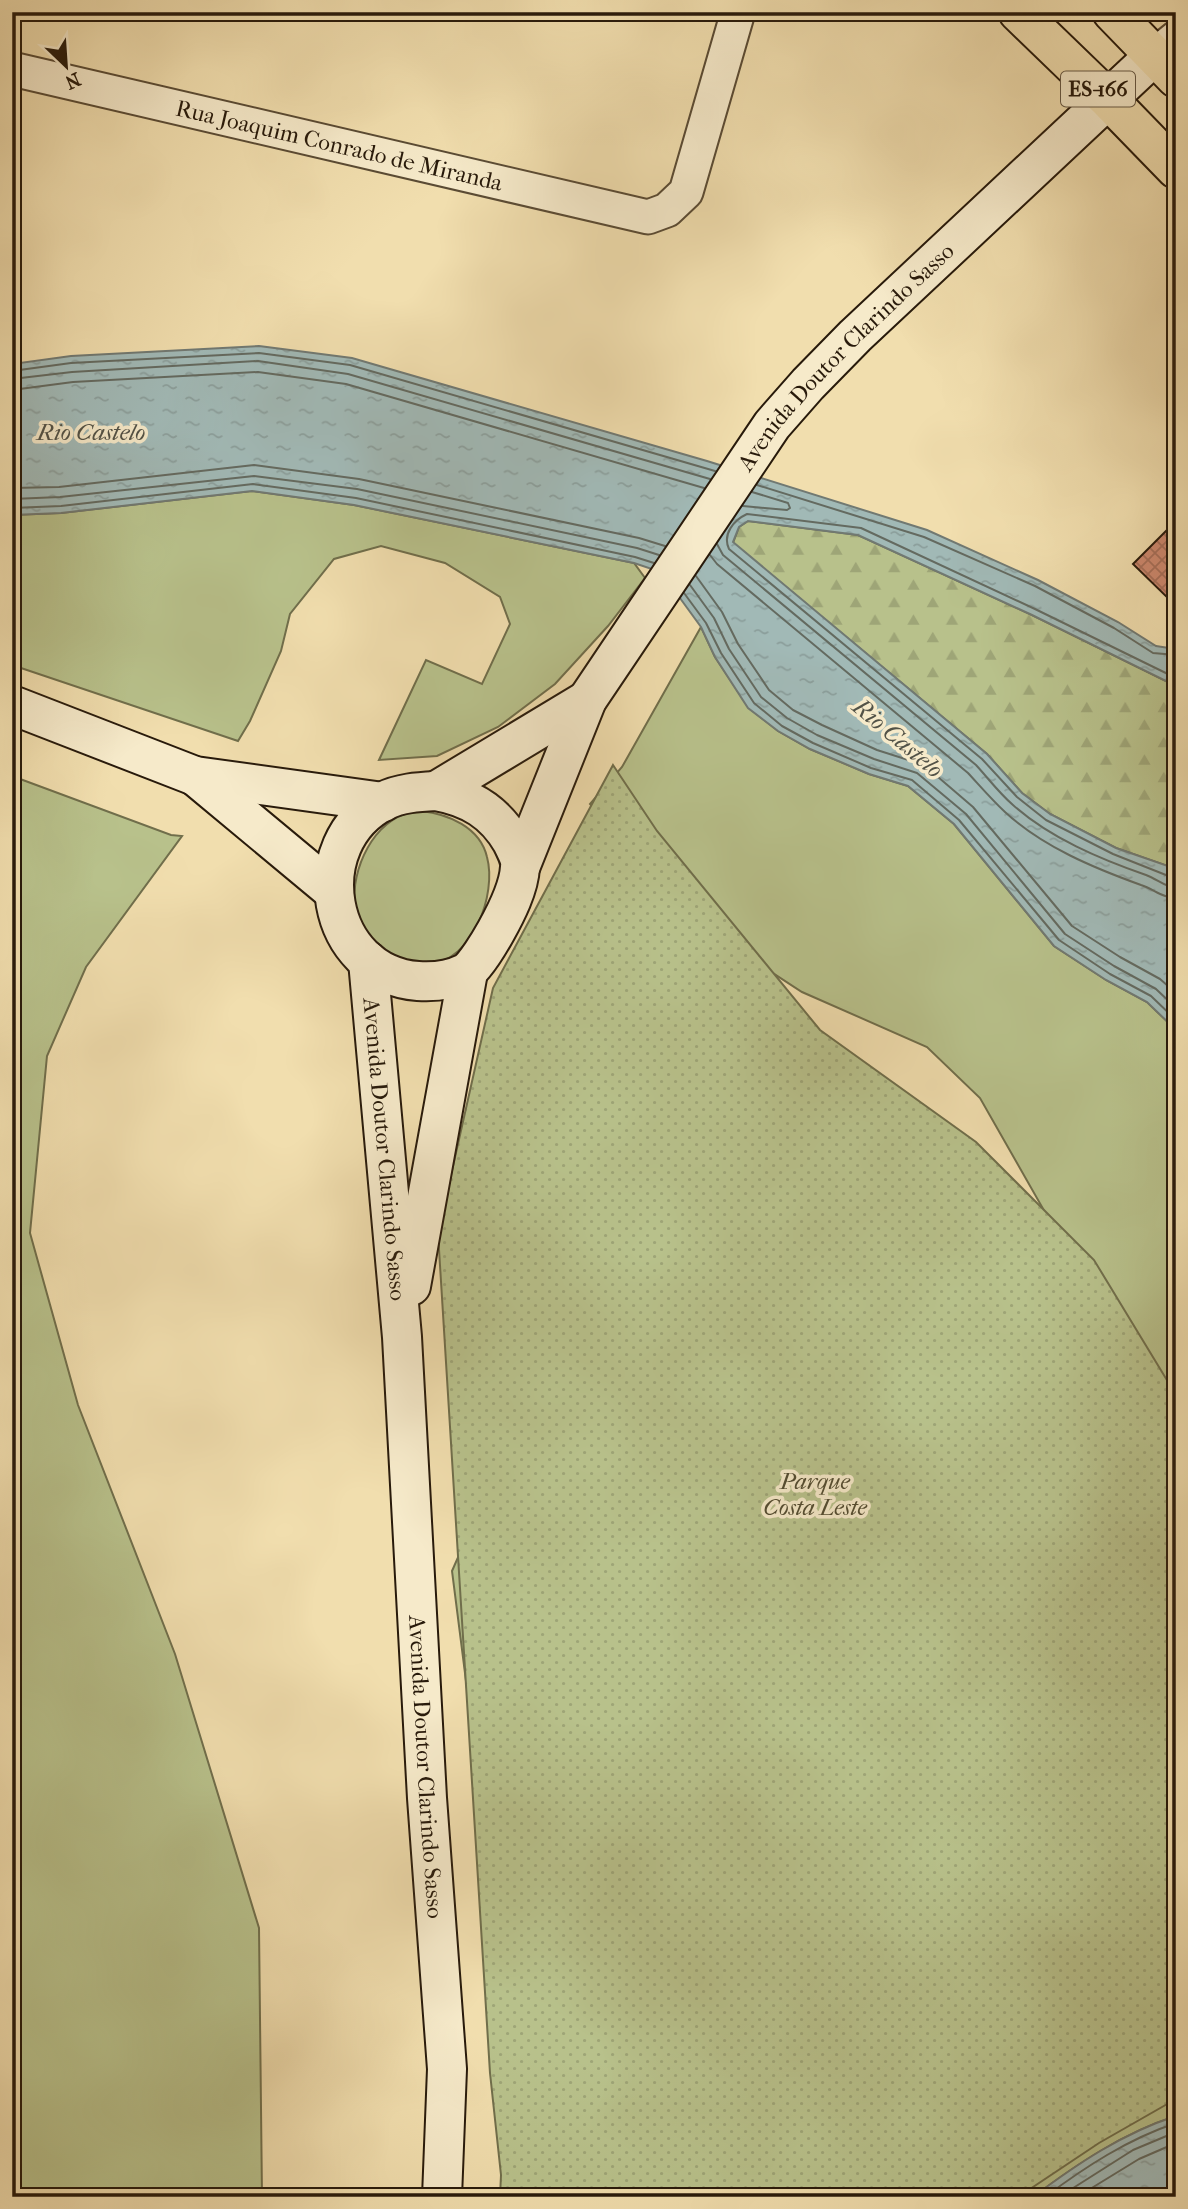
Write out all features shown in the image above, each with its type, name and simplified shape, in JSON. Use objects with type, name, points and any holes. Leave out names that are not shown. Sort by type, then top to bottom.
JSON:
[{"type":"main road","name":"ES-166","points":[[1018,12],[1176,169]]},
{"type":"main road","name":"ES-166","points":[[1112,12],[1169,57]]},
{"type":"main road","name":"Avenida Doutor Clarindo Sasso","points":[[402,1337],[468,972],[510,906],[521,866],[587,700],[772,425],[808,384],[855,336],[1107,98],[1169,57]]},
{"type":"main road","name":"Avenida Doutor Clarindo Sasso","points":[[436,791],[587,700]]},
{"type":"main road","points":[[12,705],[195,776],[383,802]]},
{"type":"main road","points":[[195,776],[332,890]]},
{"type":"main road","name":"Avenida Doutor Clarindo Sasso","points":[[468,972],[443,980],[416,981],[391,974],[368,961],[350,942],[337,917],[332,890],[337,855],[355,824],[383,802],[409,793],[436,791],[465,799],[491,814],[505,829],[521,866]]},
{"type":"main road","name":"Avenida Doutor Clarindo Sasso","points":[[368,961],[402,1337],[426,1784],[447,2069],[442,2197]]},
{"type":"street","name":"Rua Joaquim Conrado de Miranda","points":[[12,69],[648,217],[667,209],[686,192],[738,12]]},
{"type":"green space","points":[[252,491],[354,505],[634,563],[645,578],[608,626],[555,684],[498,727],[437,756],[379,760],[426,660],[482,684],[510,624],[500,597],[445,563],[381,546],[334,559],[290,614],[281,651],[250,721],[238,741],[12,665],[12,515],[61,513]]},
{"type":"green space","points":[[748,521],[858,535],[1032,615],[1176,686],[1176,875],[1168,866],[1116,848],[1050,814],[1022,793],[987,754],[733,543],[739,527]]},
{"type":"green space","name":"Parque Costa Leste","points":[[701,627],[715,657],[749,708],[778,731],[810,749],[869,774],[908,786],[954,824],[1054,946],[1106,980],[1147,1002],[1176,1030],[1176,2116],[1137,2131],[1101,2150],[1033,2197],[506,2197],[487,1846],[452,1571],[463,1546],[1054,1228],[980,1098],[927,1047],[802,992],[691,920],[590,804],[622,767]]},
{"type":"green space","name":"Parque Costa Leste","points":[[613,765],[657,831],[820,1030],[976,1142],[1094,1260],[1176,1395],[1176,2099],[1099,2143],[1018,2197],[500,2197],[501,2175],[490,2073],[438,1233],[493,988]]},
{"type":"green space","points":[[12,776],[171,835],[182,836],[86,967],[47,1056],[30,1233],[78,1405],[175,1654],[259,1928],[262,2197],[12,2197]]},
{"type":"green space","points":[[421,811],[442,815],[470,830],[483,847],[489,872],[485,906],[469,939],[445,960],[429,964],[382,954],[360,924],[354,899],[358,869],[372,841],[392,820],[407,813]]},
{"type":"water","name":"Rio Castelo","points":[[259,346],[352,358],[707,461],[927,530],[1038,580],[1118,622],[1156,646],[1176,649],[1176,686],[1032,615],[858,535],[748,521],[739,527],[733,542],[987,754],[1022,793],[1050,814],[1116,848],[1168,866],[1176,875],[1176,1030],[1147,1002],[1106,980],[1054,946],[954,824],[908,786],[869,774],[810,749],[778,731],[748,708],[715,657],[701,627],[661,572],[634,563],[354,505],[252,491],[61,513],[12,515],[12,364],[71,356]]},
{"type":"water","points":[[1176,2116],[1176,2197],[1033,2197],[1101,2150],[1137,2131]]},
{"type":"building","points":[[1176,521],[1176,606],[1133,564]]}]
